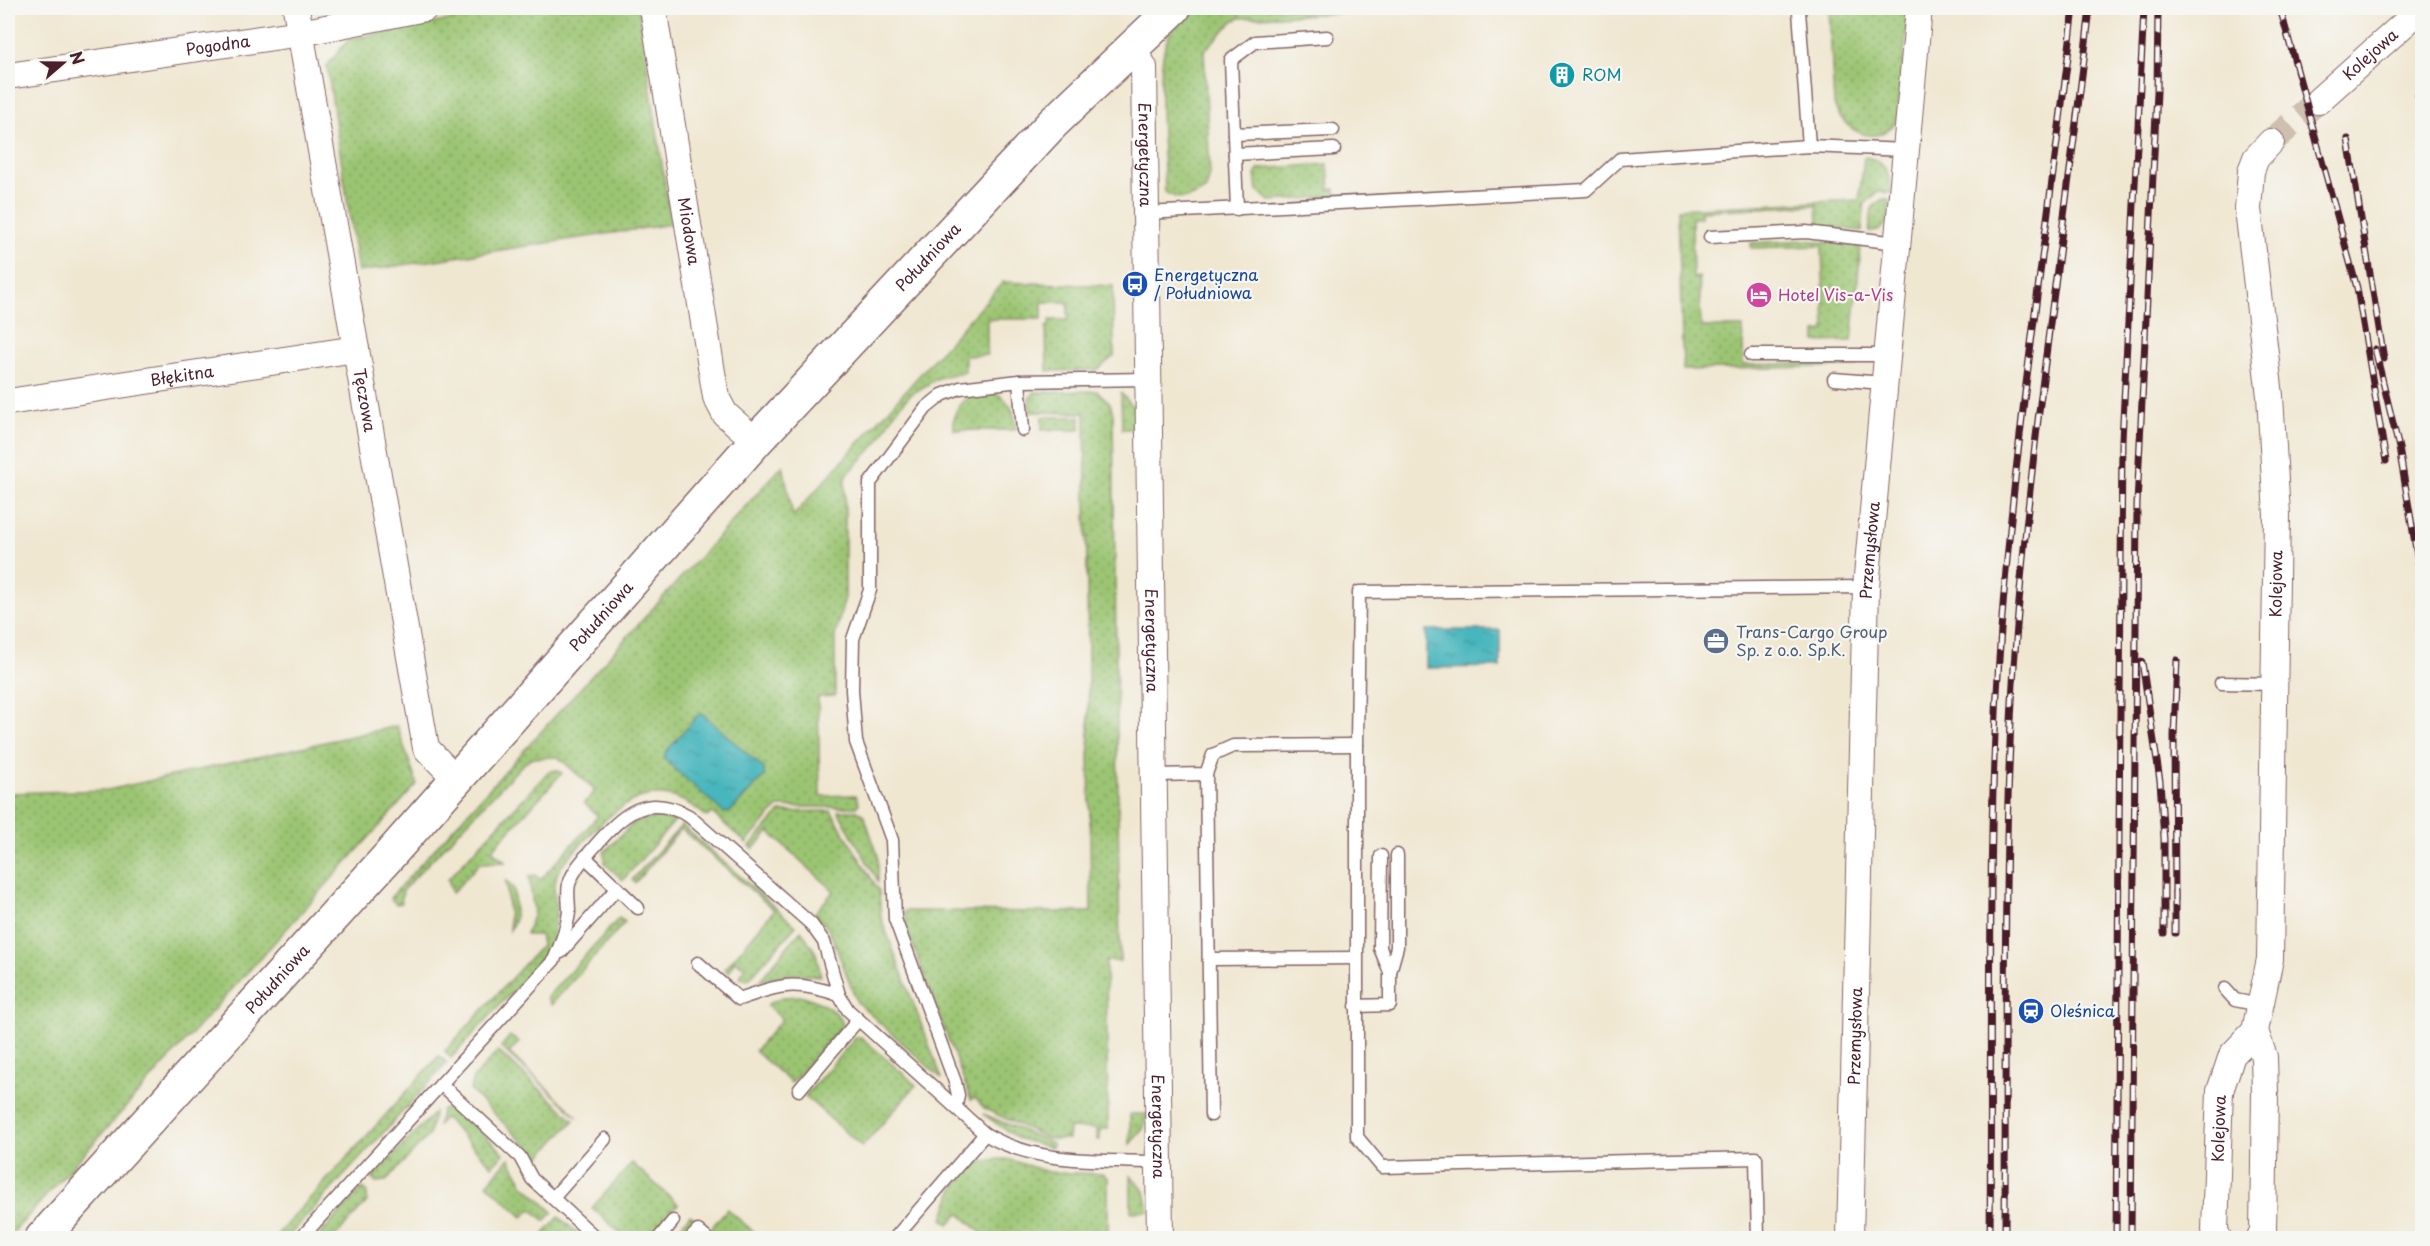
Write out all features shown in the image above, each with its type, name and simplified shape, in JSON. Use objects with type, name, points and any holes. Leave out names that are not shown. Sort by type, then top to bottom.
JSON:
[{"type":"street","name":"Tęczowa","points":[[296,8],[426,748],[456,779]]},
{"type":"street","name":"Pogodna","points":[[8,76],[301,33],[425,8]]},
{"type":"street","name":"Miodowa","points":[[653,8],[716,397],[725,414],[756,441]]},
{"type":"street","name":"Południowa","points":[[42,1239],[456,779],[756,441],[1052,124],[1130,47],[1174,8]]},
{"type":"street","name":"Przemysłowa","points":[[1850,1239],[1866,587],[1919,8]]},
{"type":"street","name":"Kolejowa","points":[[2318,101],[2422,8]]},
{"type":"street","name":"Energetyczna","points":[[1130,47],[1144,67],[1160,1239]]},
{"type":"street","name":"Kolejowa","points":[[2260,1239],[2263,1232],[2265,1094],[2264,1057],[2255,1031],[2270,959],[2276,684],[2276,471],[2248,209],[2251,171],[2256,158],[2271,142]]},
{"type":"street","name":"Błękitna","points":[[8,402],[356,350]]},
{"type":"street","name":"Kolejowa","points":[[2218,1239],[2215,1230],[2220,1091],[2232,1055],[2255,1031]]},
{"type":"lane","points":[[1799,11],[1809,146]]},
{"type":"lane","points":[[1237,209],[1232,60],[1255,42],[1327,37]]},
{"type":"lane","points":[[1234,134],[1333,130]]},
{"type":"lane","points":[[1146,213],[1586,190],[1620,159],[1809,146],[1906,150]]},
{"type":"lane","points":[[1235,154],[1334,149]]},
{"type":"lane","points":[[1710,237],[1806,232],[1896,243]]},
{"type":"lane","points":[[1751,355],[1886,355]]},
{"type":"lane","points":[[956,1106],[958,1095],[956,1082],[895,919],[892,840],[856,742],[852,690],[853,639],[870,590],[870,483],[926,408],[942,395],[970,386],[1019,381],[1149,378]]},
{"type":"lane","points":[[1834,379],[1883,383]]},
{"type":"lane","points":[[1019,381],[1023,430]]},
{"type":"lane","points":[[1758,1239],[1756,1158],[1382,1167],[1357,1137],[1359,592],[1866,587]]},
{"type":"lane","points":[[2221,683],[2276,684]]},
{"type":"lane","points":[[1211,1114],[1206,774],[1213,755],[1233,746],[1357,745]]},
{"type":"lane","points":[[1154,775],[1206,774]]},
{"type":"lane","points":[[554,960],[565,933],[569,911],[568,886],[576,868],[618,820],[630,812],[652,806],[675,808],[689,816],[810,924],[824,942],[839,995],[858,1020],[985,1134],[1002,1144],[1057,1158],[1159,1162]]},
{"type":"lane","points":[[1356,1006],[1389,1005],[1389,972],[1397,947],[1397,855]]},
{"type":"lane","points":[[1381,856],[1380,948],[1389,972]]},
{"type":"lane","points":[[585,857],[638,908]]},
{"type":"lane","points":[[301,1239],[617,888]]},
{"type":"lane","points":[[1209,959],[1356,958]]},
{"type":"lane","points":[[698,963],[739,999],[792,984],[813,986],[839,995]]},
{"type":"lane","points":[[2225,989],[2235,1000],[2260,1005]]},
{"type":"lane","points":[[799,1090],[858,1020]]},
{"type":"lane","points":[[441,1084],[519,1157],[532,1179],[596,1239]]},
{"type":"lane","points":[[895,1239],[985,1134]]},
{"type":"lane","points":[[553,1198],[605,1139]]},
{"type":"lane","points":[[659,1239],[673,1221]]},
{"type":"lane","points":[[691,1239],[698,1231],[706,1239]]},
{"type":"green space","points":[[514,8],[634,8],[639,11],[671,224],[358,272],[327,66],[349,39]]},
{"type":"green space","points":[[1193,8],[1443,8],[1240,18],[1233,21],[1204,51],[1210,175],[1206,189],[1191,197],[1181,198],[1165,192],[1161,71],[1163,53],[1169,35],[1178,22]]},
{"type":"green space","points":[[1829,8],[1909,8],[1897,119],[1881,134],[1862,134],[1853,129],[1845,123],[1834,104]]},
{"type":"green space","points":[[1864,157],[1877,161],[1885,169],[1890,180],[1891,193],[1878,192],[1864,204],[1862,231],[1822,227],[1818,222],[1817,205],[1701,211],[1701,218],[1692,218],[1693,278],[1699,277],[1701,327],[1743,327],[1743,365],[1856,362],[1857,366],[1683,370],[1678,209],[1859,200]]},
{"type":"green space","points":[[1328,164],[1330,189],[1335,189],[1335,197],[1269,201],[1257,190],[1255,175],[1259,169]]},
{"type":"green space","points":[[1881,200],[1890,200],[1888,222],[1878,231],[1869,232],[1872,208]]},
{"type":"green space","points":[[1804,240],[1861,246],[1852,341],[1816,342],[1816,332],[1825,331],[1822,246],[1751,248],[1751,243]]},
{"type":"green space","points":[[1003,282],[1113,286],[1114,356],[1097,370],[1047,371],[1046,327],[1049,326],[1050,320],[1068,320],[1068,302],[1042,302],[1042,319],[987,319],[987,355],[965,356],[965,372],[938,378],[910,395],[895,412],[878,442],[845,477],[845,597],[835,636],[835,696],[818,697],[820,796],[856,795],[859,803],[857,807],[778,807],[746,843],[712,813],[707,817],[690,804],[673,797],[658,795],[643,797],[629,803],[601,824],[560,869],[554,888],[556,915],[553,935],[544,957],[451,1058],[445,1051],[542,945],[540,935],[527,935],[526,933],[534,914],[529,876],[535,875],[540,880],[598,816],[584,803],[594,793],[593,788],[558,757],[532,758],[521,766],[403,890],[401,903],[396,904],[390,898],[783,465],[793,516]]},
{"type":"green space","points":[[1097,391],[1110,403],[1113,414],[1120,961],[1106,961],[1108,1129],[1100,1129],[1100,1140],[1097,1140],[1097,1129],[1069,1128],[1068,1139],[1049,1139],[985,1109],[975,1098],[971,1100],[906,927],[905,911],[1091,912],[1085,413],[1030,412],[1029,399],[1035,392]]},
{"type":"green space","points":[[994,392],[1011,408],[1016,430],[954,430],[955,413],[964,401],[977,394]]},
{"type":"green space","points":[[1121,393],[1134,407],[1139,429],[1122,429]]},
{"type":"green space","points":[[1042,417],[1080,417],[1080,430],[1042,430]]},
{"type":"green space","points":[[397,726],[417,784],[8,1238],[8,793],[108,790]]},
{"type":"green space","points":[[556,770],[562,773],[492,850],[505,862],[480,863],[452,893],[448,879],[548,772]]},
{"type":"green space","points":[[831,811],[879,891],[881,918],[942,1079],[857,1002],[832,937],[827,927],[814,914],[834,891],[769,832],[753,849],[750,846],[780,812]]},
{"type":"green space","points":[[838,811],[858,811],[864,815],[878,856],[878,881]]},
{"type":"green space","points":[[657,817],[675,821],[623,880],[605,864],[604,852],[634,822]]},
{"type":"green space","points":[[682,825],[796,926],[748,980],[740,978],[745,966],[734,961],[729,973],[725,969],[774,910],[681,829],[635,883],[632,880]]},
{"type":"green space","points":[[506,881],[514,889],[515,919],[510,930]]},
{"type":"green space","points":[[619,918],[625,922],[551,1005],[547,997]]},
{"type":"green space","points":[[801,930],[816,953],[821,976],[789,974],[759,981]]},
{"type":"green space","points":[[803,996],[821,1003],[837,1015],[843,1025],[791,1083],[755,1051],[782,1019],[767,1005],[782,997]]},
{"type":"green space","points":[[510,1036],[519,1042],[509,1053],[578,1117],[501,1047]]},
{"type":"green space","points":[[856,1037],[861,1037],[916,1085],[862,1147],[805,1096]]},
{"type":"green space","points":[[498,1051],[574,1120],[537,1160],[529,1148],[470,1090],[473,1078]]},
{"type":"green space","points":[[439,1056],[447,1063],[287,1238],[274,1238]]},
{"type":"green space","points":[[442,1109],[453,1109],[461,1114],[504,1153],[492,1166],[445,1118],[438,1125]]},
{"type":"green space","points":[[434,1113],[429,1135],[386,1181],[376,1182],[372,1178]]},
{"type":"green space","points":[[983,1114],[1052,1143],[1052,1148],[1017,1138]]},
{"type":"green space","points":[[1130,1114],[1148,1114],[1143,1129],[1130,1144]]},
{"type":"green space","points":[[509,1158],[524,1185],[553,1212],[545,1221],[531,1209],[523,1217],[487,1184]]},
{"type":"green space","points":[[1007,1159],[1048,1172],[1102,1174],[1108,1178],[1108,1238],[987,1238],[959,1213],[949,1224],[943,1219],[957,1183],[970,1168],[992,1160]]},
{"type":"green space","points":[[632,1163],[678,1204],[648,1238],[626,1238],[592,1208]]},
{"type":"green space","points":[[1131,1176],[1145,1191],[1149,1211],[1131,1212]]},
{"type":"green space","points":[[363,1188],[367,1191],[367,1202],[334,1238],[317,1238]]},
{"type":"green space","points":[[727,1209],[761,1238],[713,1238],[707,1233]]},
{"type":"green space","points":[[690,1215],[698,1221],[682,1238],[670,1238]]},
{"type":"green space","points":[[559,1217],[583,1238],[547,1238],[543,1235]]},
{"type":"water","points":[[1426,630],[1500,630],[1500,667],[1426,668]]},
{"type":"water","points":[[699,714],[704,715],[764,769],[764,776],[730,812],[724,813],[665,760],[665,753]]},
{"type":"tunnel","points":[[2271,142],[2318,101]]},
{"type":"railway","points":[[1990,1238],[1991,858],[2001,630],[2025,396],[2074,8]]},
{"type":"railway","points":[[2005,1238],[2006,881],[2014,667],[2038,420],[2090,8]]},
{"type":"railway","points":[[2116,1238],[2122,440],[2144,8]]},
{"type":"railway","points":[[2131,1238],[2137,504],[2157,92],[2158,8]]},
{"type":"railway","points":[[2280,8],[2357,288],[2386,461]]},
{"type":"railway","points":[[2418,95],[2422,120]]},
{"type":"railway","points":[[2348,139],[2384,359]]},
{"type":"railway","points":[[2375,349],[2399,448],[2422,585]]},
{"type":"railway","points":[[2175,899],[2174,736],[2177,660]]},
{"type":"railway","points":[[2142,662],[2160,781],[2164,839],[2164,933]]},
{"type":"railway","points":[[2175,892],[2175,933]]},
{"type":"place","name":"ROM","points":[[1562,75]]},
{"type":"place","name":"Energetyczna / Południowa","points":[[1135,284]]},
{"type":"place","name":"Hotel Vis-a-Vis","points":[[1759,295]]},
{"type":"place","name":"Trans-Cargo Group Sp. z o.o. Sp.K.","points":[[1716,641]]},
{"type":"place","name":"Oleśnica","points":[[2031,1011]]}]
